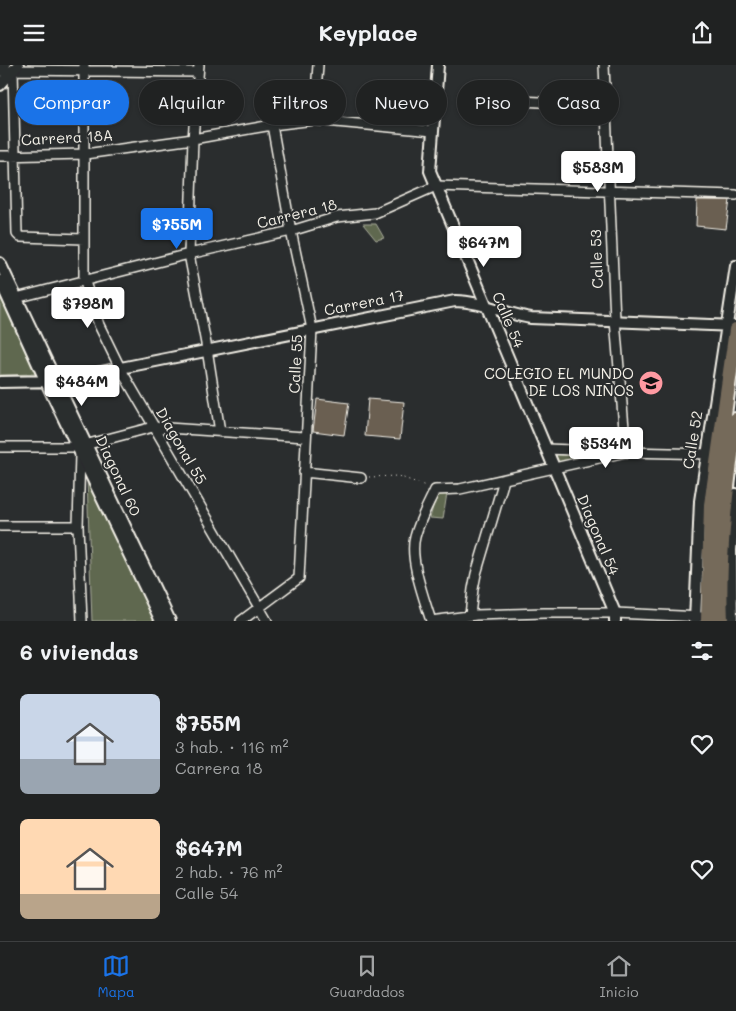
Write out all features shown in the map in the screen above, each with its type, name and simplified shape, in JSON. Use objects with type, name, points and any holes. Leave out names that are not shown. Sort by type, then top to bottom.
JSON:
[{"type":"main road","name":"Calle 52","points":[[706,619],[713,454],[733,327]]},
{"type":"main road","points":[[706,619],[729,590],[721,551],[736,420]]},
{"type":"street","points":[[317,80],[318,65]]},
{"type":"street","name":"Calle 54","points":[[438,65],[430,171],[554,468]]},
{"type":"street","name":"Calle 53","points":[[604,65],[605,80]]},
{"type":"street","points":[[0,85],[12,67]]},
{"type":"street","points":[[12,67],[17,234],[20,237],[84,239]]},
{"type":"street","points":[[0,71],[12,67],[198,68],[193,139],[189,254],[220,432]]},
{"type":"street","name":"Diagonal 55","points":[[84,68],[84,279],[99,325],[120,368],[153,427],[267,621]]},
{"type":"street","name":"Carrera 18A","points":[[346,123],[433,131]]},
{"type":"street","name":"Carrera 18A","points":[[0,156],[84,154],[193,139],[272,125]]},
{"type":"street","name":"Calle 55","points":[[259,608],[299,579],[312,329],[291,231],[272,125]]},
{"type":"street","name":"Calle 53","points":[[607,125],[615,320],[626,452]]},
{"type":"street","name":"Carrera 18","points":[[16,298],[84,279],[291,231],[337,217],[375,213],[436,186],[736,195]]},
{"type":"street","name":"Diagonal 60","points":[[0,263],[81,448],[161,621]]},
{"type":"street","name":"Calle 52","points":[[733,327],[736,266]]},
{"type":"street","name":"Diagonal 60","points":[[0,281],[51,381]]},
{"type":"street","name":"Carrera 17","points":[[0,382],[51,381],[455,301],[465,301],[517,316],[531,318],[615,320],[733,327]]},
{"type":"street","points":[[0,447],[81,448],[153,427],[305,437]]},
{"type":"street","points":[[81,448],[78,526],[82,621]]},
{"type":"street","name":"Diagonal 60","points":[[81,448],[170,621]]},
{"type":"street","points":[[546,449],[713,454]]},
{"type":"street","points":[[626,452],[460,489],[435,490],[414,538],[413,551],[415,566],[431,621],[474,617],[706,619]]},
{"type":"street","name":"Diagonal 54","points":[[554,468],[615,617]]},
{"type":"street","points":[[304,472],[361,478]]},
{"type":"street","points":[[474,617],[472,589],[504,479]]},
{"type":"street","points":[[732,621],[729,590],[736,495]]},
{"type":"street","points":[[0,526],[78,526]]},
{"type":"street","points":[[240,621],[259,608]]},
{"type":"path","points":[[361,478],[398,476],[435,490]]},
{"type":"green space","points":[[363,224],[376,224],[384,238],[376,240]]},
{"type":"green space","points":[[0,296],[38,374],[0,375]]},
{"type":"green space","points":[[554,452],[601,454],[558,463]]},
{"type":"green space","points":[[87,478],[156,621],[92,621]]},
{"type":"green space","points":[[437,492],[447,493],[443,519],[430,518]]},
{"type":"building","points":[[697,200],[730,200],[726,229],[696,226]]},
{"type":"building","points":[[317,399],[349,403],[344,435],[313,431]]},
{"type":"building","points":[[368,399],[404,402],[400,439],[365,436]]},
{"type":"place","name":"COLEGIO EL MUNDO DE LOS NIÑOS","points":[[651,383]]}]
